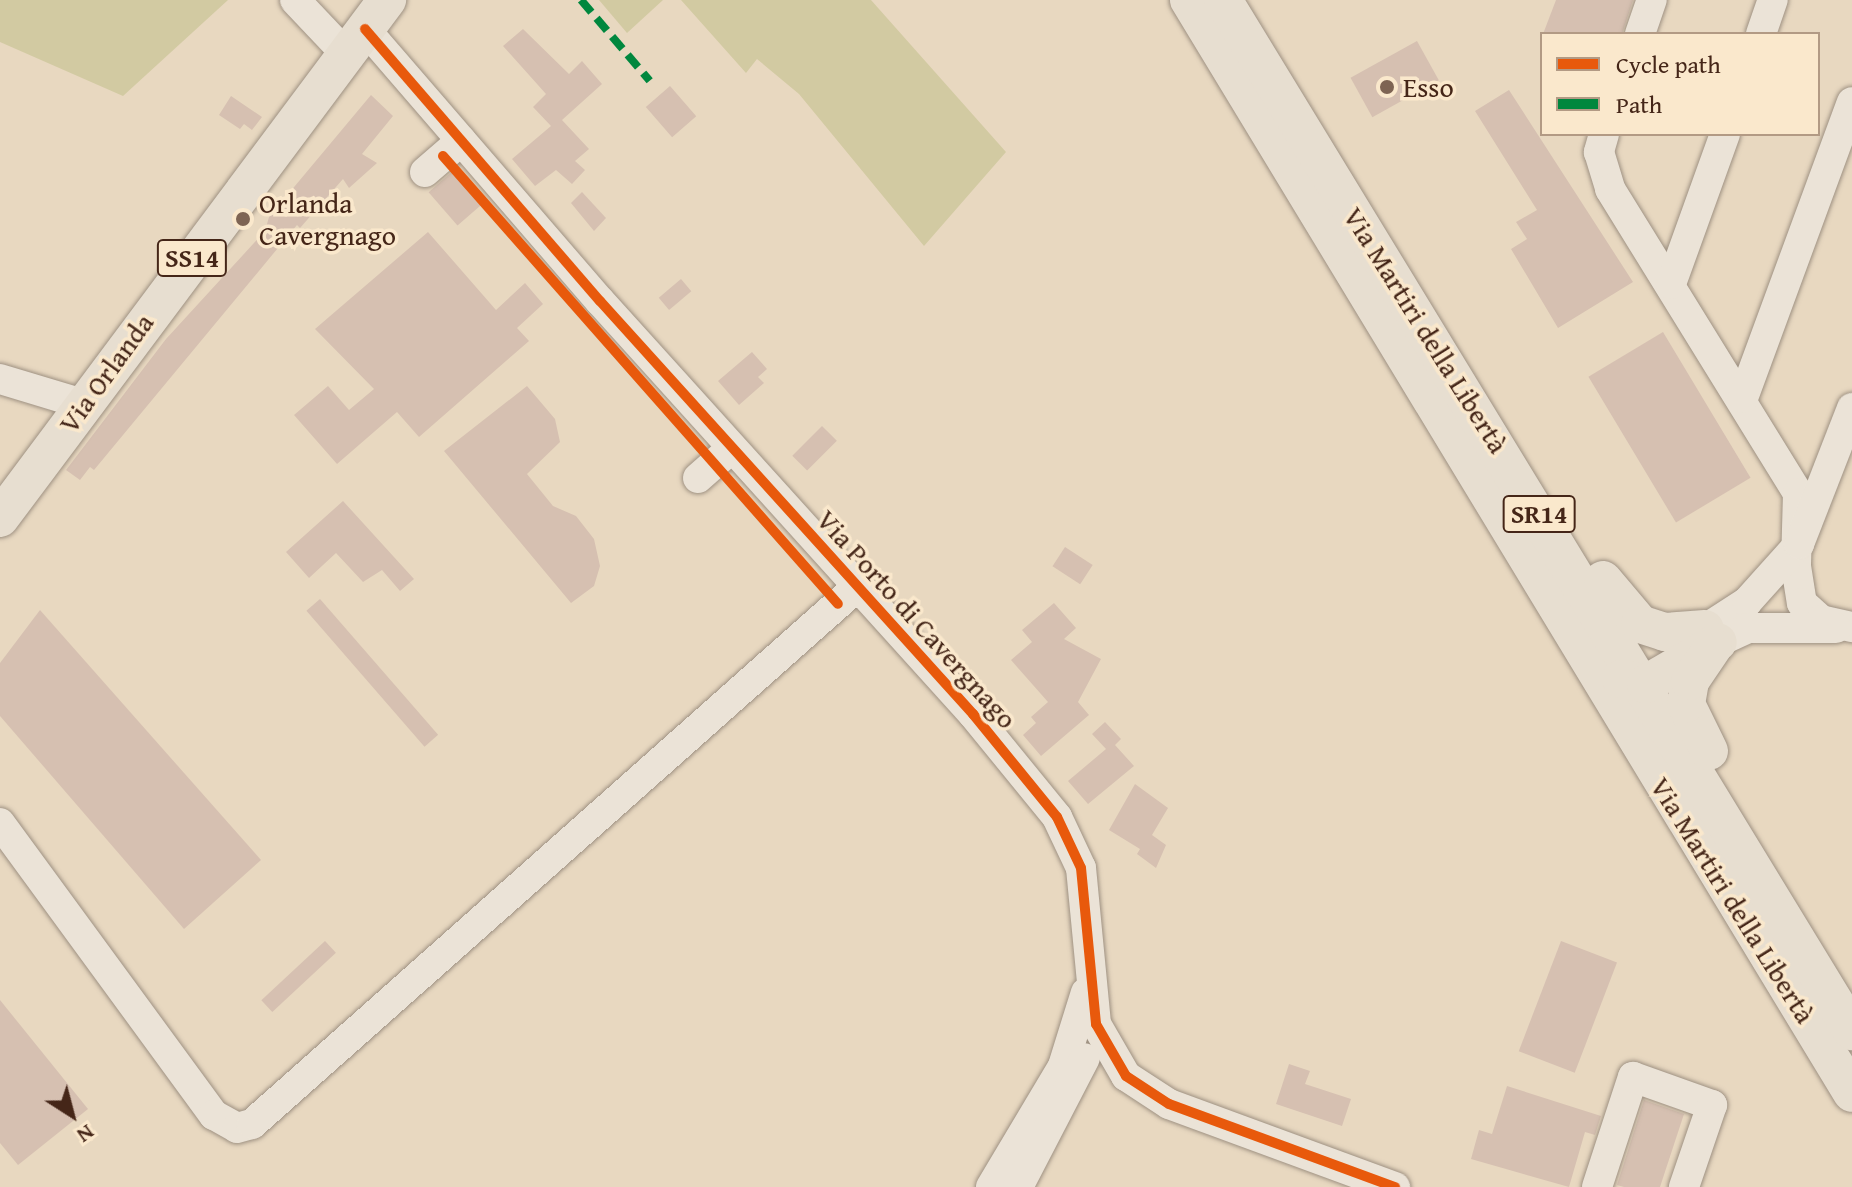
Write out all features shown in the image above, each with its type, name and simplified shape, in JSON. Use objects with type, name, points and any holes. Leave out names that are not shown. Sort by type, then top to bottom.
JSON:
[{"type":"main road","name":"Via Martiri della Libertà","points":[[1165,0],[1208,70],[1450,402],[1754,932],[1852,1093]]},
{"type":"main road","name":"Via Martiri della Libertà","points":[[1189,0],[1341,256]]},
{"type":"main road","name":"Via Martiri della Libertà","points":[[1223,0],[1514,515],[1611,670],[1637,681],[1852,1031]]},
{"type":"main road","name":"Via Orlanda","points":[[0,518],[366,27]]},
{"type":"main road","points":[[1450,402],[1539,477],[1627,614],[1665,632],[1712,636]]},
{"type":"main road","points":[[1712,636],[1637,681],[1638,714],[1751,904],[1754,932]]},
{"type":"main road","points":[[1712,636],[1690,681],[1688,715],[1787,884],[1804,951]]},
{"type":"street","name":"Via Porto di Cavergnago","points":[[295,0],[366,27],[461,141],[732,448],[973,714],[1057,817],[1081,868],[1092,998],[1116,1064],[1151,1095],[1395,1187]]},
{"type":"street","points":[[1641,32],[1652,0]]},
{"type":"street","points":[[1762,32],[1773,0]]},
{"type":"street","points":[[1743,398],[1852,102]]},
{"type":"street","points":[[1603,136],[1599,152],[1610,189],[1743,398],[1799,497],[1796,566],[1802,603],[1821,620],[1852,627]]},
{"type":"street","points":[[1671,284],[1724,136]]},
{"type":"street","points":[[425,172],[461,141]]},
{"type":"street","points":[[0,379],[77,412]]},
{"type":"street","points":[[0,399],[77,412]]},
{"type":"street","points":[[1712,636],[1799,544],[1852,408]]},
{"type":"street","points":[[698,478],[732,448]]},
{"type":"street","points":[[0,823],[214,1115],[237,1128],[252,1124],[856,588]]},
{"type":"street","points":[[1757,591],[1771,611],[1759,627]]},
{"type":"street","points":[[1712,636],[1759,627],[1852,627]]},
{"type":"street","points":[[1018,1187],[1078,1077],[1092,998]]},
{"type":"street","points":[[991,1187],[1049,1088],[1092,998]]},
{"type":"street","points":[[1049,1088],[1064,1078],[1078,1077],[1151,1095]]},
{"type":"street","points":[[1597,1187],[1633,1077],[1712,1105],[1684,1187]]},
{"type":"shaded area","points":[[0,0],[228,0],[123,96],[0,42]]},
{"type":"shaded area","points":[[599,0],[663,0],[627,33]]},
{"type":"shaded area","points":[[681,0],[871,0],[1006,152],[924,246],[799,94],[757,59],[746,73]]},
{"type":"building","points":[[1556,0],[1633,0],[1623,32],[1544,32]]},
{"type":"building","points":[[523,29],[569,74],[582,61],[602,84],[562,120],[589,149],[575,161],[585,170],[572,184],[556,170],[535,186],[512,159],[551,126],[533,107],[546,94],[503,46]]},
{"type":"building","points":[[1417,41],[1439,80],[1372,117],[1351,78]]},
{"type":"building","points":[[670,86],[696,116],[672,137],[646,107]]},
{"type":"building","points":[[1509,90],[1633,282],[1558,328],[1511,249],[1527,239],[1516,222],[1537,210],[1475,111]]},
{"type":"building","points":[[371,95],[393,116],[362,154],[377,163],[349,188],[343,179],[300,228],[297,225],[94,470],[90,467],[80,480],[66,470],[166,339],[265,231],[269,217]]},
{"type":"building","points":[[231,96],[262,117],[252,130],[244,124],[240,129],[219,115]]},
{"type":"building","points":[[452,172],[481,205],[457,226],[429,192]]},
{"type":"building","points":[[582,192],[606,218],[594,231],[571,203]]},
{"type":"building","points":[[428,232],[496,310],[525,283],[543,304],[517,328],[529,341],[419,437],[397,412],[337,464],[294,415],[328,386],[349,410],[374,389],[315,329]]},
{"type":"building","points":[[681,279],[691,291],[669,310],[659,298]]},
{"type":"building","points":[[1663,332],[1751,478],[1676,523],[1588,377]]},
{"type":"building","points":[[752,352],[767,369],[758,377],[764,383],[739,405],[718,381]]},
{"type":"building","points":[[527,386],[555,419],[560,442],[527,474],[553,506],[576,516],[594,539],[600,566],[594,586],[571,603],[444,451]]},
{"type":"building","points":[[822,426],[837,441],[807,471],[792,456]]},
{"type":"building","points":[[343,501],[414,579],[400,591],[382,570],[363,582],[336,553],[309,578],[286,552]]},
{"type":"building","points":[[1065,547],[1093,565],[1080,584],[1052,566]]},
{"type":"building","points":[[320,599],[438,735],[425,747],[306,611]]},
{"type":"building","points":[[1054,603],[1076,628],[1064,639],[1101,659],[1078,702],[1089,715],[1041,756],[1023,735],[1036,723],[1031,717],[1048,702],[1011,660],[1032,642],[1022,630]]},
{"type":"building","points":[[40,610],[261,860],[184,929],[0,716],[0,663]]},
{"type":"building","points":[[1105,722],[1121,739],[1115,745],[1134,766],[1088,804],[1068,781],[1106,749],[1092,734]]},
{"type":"building","points":[[1135,784],[1168,808],[1152,835],[1166,845],[1156,868],[1137,854],[1140,849],[1109,830]]},
{"type":"building","points":[[325,941],[336,953],[272,1012],[261,1000]]},
{"type":"building","points":[[1561,941],[1617,963],[1575,1073],[1519,1051]]},
{"type":"building","points":[[0,1000],[88,1109],[18,1165],[0,1143]]},
{"type":"building","points":[[1289,1064],[1310,1071],[1305,1084],[1351,1099],[1342,1126],[1276,1104]]},
{"type":"building","points":[[1507,1086],[1601,1116],[1595,1135],[1585,1132],[1569,1187],[1471,1159],[1479,1130],[1492,1134]]},
{"type":"building","points":[[1644,1100],[1684,1114],[1660,1187],[1624,1187],[1617,1185]]},
{"type":"marked path","points":[[581,0],[650,81]]},
{"type":"cycle path","points":[[365,29],[600,301],[973,714],[1057,817],[1081,868],[1096,1024],[1126,1076],[1169,1104],[1395,1187]]},
{"type":"cycle path","points":[[443,156],[838,604]]},
{"type":"place","name":"Esso","points":[[1387,87]]},
{"type":"place","name":"Orlanda Cavergnago","points":[[243,219]]}]
